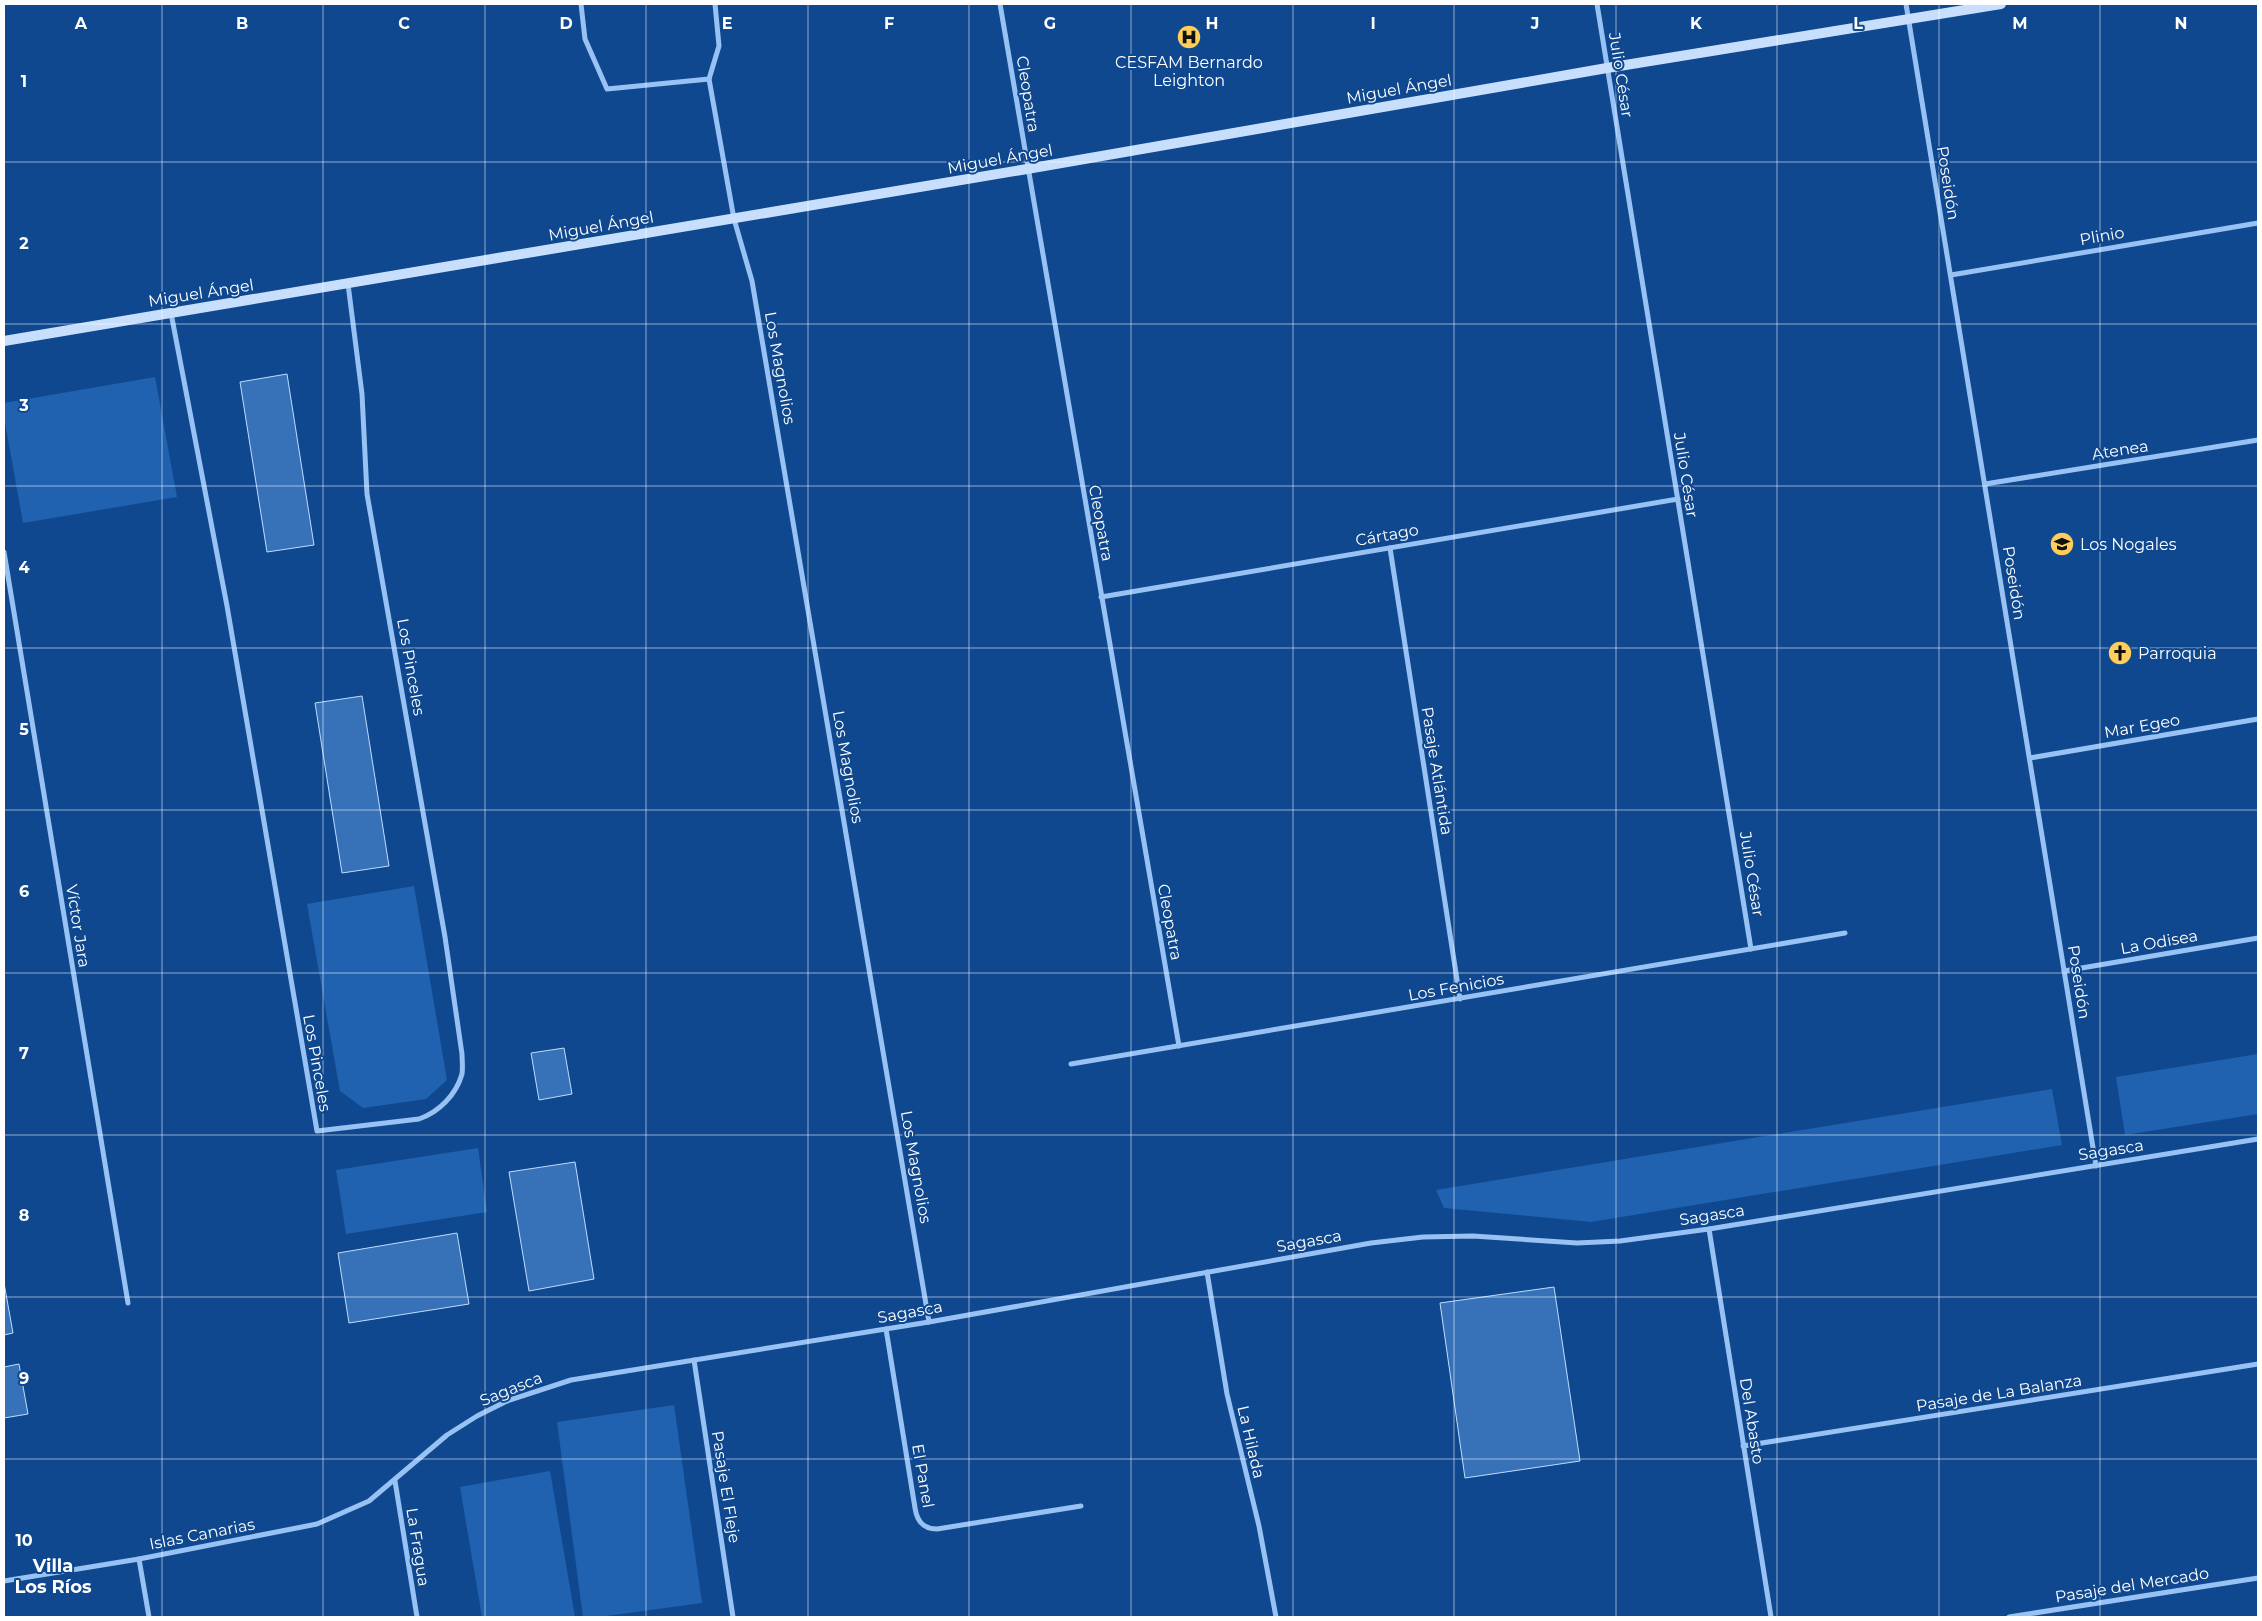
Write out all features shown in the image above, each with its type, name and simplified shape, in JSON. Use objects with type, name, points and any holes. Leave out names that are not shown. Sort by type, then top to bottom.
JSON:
[{"type":"street","points":[[581,4],[585,39],[606,89],[709,79],[719,46],[715,4]]},
{"type":"street","name":"Cleopatra","points":[[1000,4],[1179,1046]]},
{"type":"street","name":"Julio César","points":[[1597,4],[1751,949]]},
{"type":"street","name":"Poseidón","points":[[1906,4],[2096,1166]]},
{"type":"street","name":"Miguel Ángel","points":[[4,341],[1027,170],[1607,68],[2001,4]]},
{"type":"street","name":"Los Magnolios","points":[[709,79],[734,219],[752,281],[929,1322]]},
{"type":"street","name":"Plinio","points":[[1951,274],[2258,223]]},
{"type":"street","name":"Los Pinceles","points":[[171,313],[227,606],[317,1131],[419,1119],[431,1115],[442,1106],[455,1087],[462,1073],[462,1054],[442,917],[367,494],[362,394],[348,284]]},
{"type":"street","name":"Atenea","points":[[1985,484],[2258,440]]},
{"type":"street","name":"Cártago","points":[[1101,597],[1678,499]]},
{"type":"street","name":"Pasaje Atlántida","points":[[1390,548],[1460,999]]},
{"type":"street","name":"Víctor Jara","points":[[4,552],[128,1303]]},
{"type":"street","name":"Mar Egeo","points":[[2030,758],[2258,719]]},
{"type":"street","name":"Los Fenicios","points":[[1071,1064],[1845,933]]},
{"type":"street","name":"La Odisea","points":[[2064,971],[2258,938]]},
{"type":"street","name":"Sagasca","points":[[395,1481],[447,1435],[507,1400],[571,1380],[929,1322],[1371,1242],[1423,1236],[1473,1236],[1577,1243],[1620,1241],[1709,1229],[2258,1139]]},
{"type":"street","name":"Del Abasto","points":[[1709,1229],[1770,1617]]},
{"type":"street","name":"La Hilada","points":[[1207,1272],[1229,1404],[1259,1526],[1276,1617]]},
{"type":"street","name":"El Panel","points":[[886,1329],[915,1508],[919,1522],[924,1526],[937,1529],[1081,1506]]},
{"type":"street","name":"Pasaje El Fleje","points":[[694,1360],[733,1617]]},
{"type":"street","name":"Pasaje de La Balanza","points":[[1743,1446],[2258,1364]]},
{"type":"street","name":"Islas Canarias","points":[[4,1581],[139,1558],[317,1524],[369,1501],[395,1481]]},
{"type":"street","name":"La Fragua","points":[[395,1481],[417,1617]]},
{"type":"street","points":[[139,1558],[149,1617]]},
{"type":"street","name":"Pasaje del Mercado","points":[[2009,1617],[2258,1578]]},
{"type":"shaded area","points":[[155,377],[177,497],[23,523],[4,417],[4,403]]},
{"type":"shaded area","points":[[414,886],[447,1080],[426,1099],[363,1108],[340,1091],[307,904]]},
{"type":"shaded area","points":[[2258,1054],[2258,1114],[2125,1135],[2116,1077]]},
{"type":"shaded area","points":[[2052,1089],[2062,1145],[1591,1222],[1444,1208],[1436,1190]]},
{"type":"shaded area","points":[[478,1148],[487,1212],[346,1234],[336,1170]]},
{"type":"shaded area","points":[[674,1405],[702,1603],[599,1617],[583,1617],[557,1422]]},
{"type":"shaded area","points":[[550,1471],[575,1617],[482,1617],[460,1487]]},
{"type":"building","points":[[287,374],[314,545],[267,552],[240,382]]},
{"type":"building","points":[[362,696],[389,866],[342,873],[315,703]]},
{"type":"building","points":[[564,1048],[572,1094],[539,1100],[531,1053]]},
{"type":"building","points":[[575,1162],[594,1279],[529,1291],[509,1172]]},
{"type":"building","points":[[457,1233],[469,1304],[349,1323],[338,1253]]},
{"type":"building","points":[[4,1283],[13,1333],[4,1335]]},
{"type":"building","points":[[1554,1287],[1580,1461],[1465,1478],[1440,1303]]},
{"type":"building","points":[[19,1364],[28,1414],[4,1418],[4,1367]]},
{"type":"place","name":"CESFAM Bernardo Leighton","points":[[1189,37]]},
{"type":"place","name":"Los Nogales","points":[[2062,544]]},
{"type":"place","name":"Parroquia","points":[[2120,653]]},
{"type":"district","name":"Villa Los Ríos","points":[[53,1576]]}]
